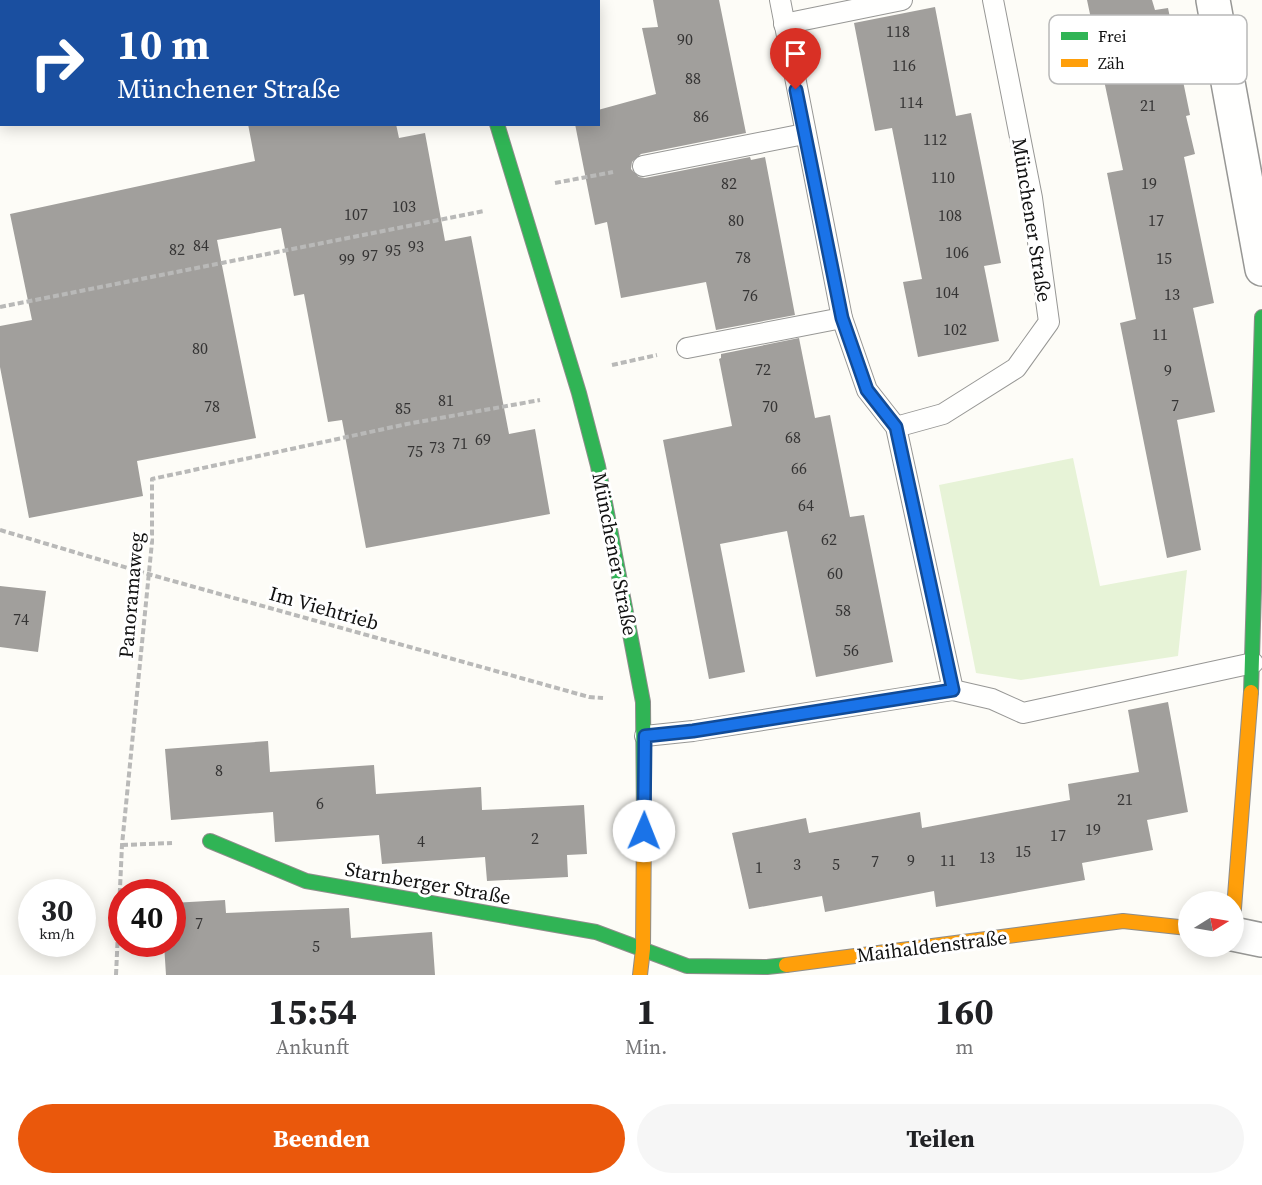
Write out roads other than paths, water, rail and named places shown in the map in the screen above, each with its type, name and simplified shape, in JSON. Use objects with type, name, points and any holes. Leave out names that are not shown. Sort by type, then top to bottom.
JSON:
[{"type":"street","points":[[1213,0],[1216,15]]},
{"type":"street","points":[[1228,84],[1262,269]]},
{"type":"street","name":"Münchener Straße","points":[[498,126],[579,393],[623,587],[643,702],[645,736],[643,950],[640,975]]},
{"type":"street","points":[[1239,891],[1253,825],[1253,663],[1262,317]]},
{"type":"street","name":"Starnberger Straße","points":[[210,841],[306,881],[596,932],[643,950]]},
{"type":"street","name":"Maihaldenstraße","points":[[643,950],[687,966],[767,967],[1123,921],[1178,927]]},
{"type":"street","points":[[1244,936],[1262,940]]},
{"type":"lane","points":[[780,0],[804,134],[842,318],[867,390],[896,427],[953,690]]},
{"type":"lane","points":[[784,24],[902,0]]},
{"type":"lane","name":"Münchener Straße","points":[[896,427],[943,414],[1017,368],[1048,322],[1032,198],[993,0]]},
{"type":"lane","points":[[643,166],[804,134]]},
{"type":"lane","points":[[687,348],[842,318]]},
{"type":"lane","points":[[645,736],[693,731],[953,690],[992,699],[1023,712],[1253,663]]}]
